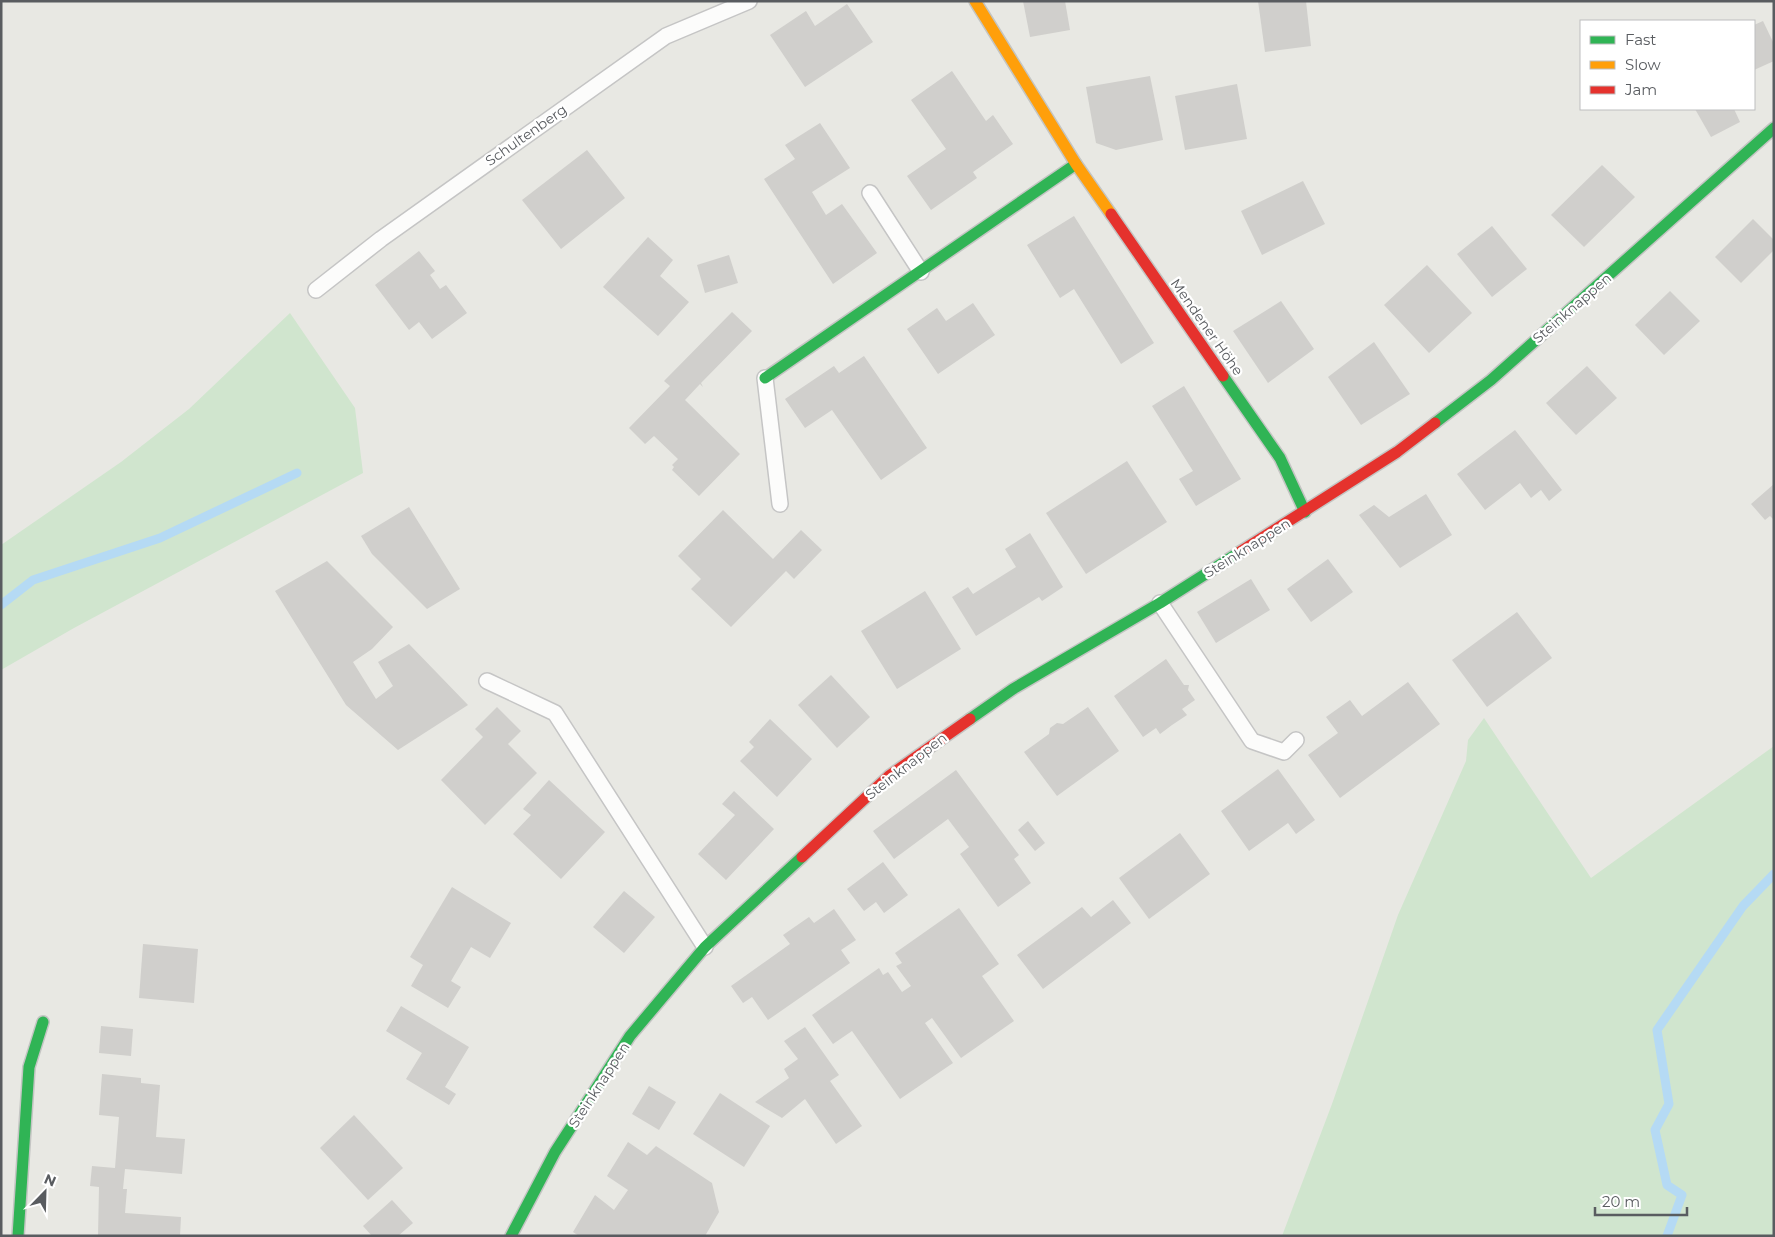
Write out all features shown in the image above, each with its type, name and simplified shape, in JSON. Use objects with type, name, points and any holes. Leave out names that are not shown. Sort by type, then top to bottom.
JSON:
[{"type":"street","name":"Mendener Höhe","points":[[975,1],[1076,164],[1280,458],[1305,512]]},
{"type":"street","name":"Steinknappen","points":[[511,1236],[555,1152],[630,1036],[705,947],[889,776],[967,719],[1014,689],[1160,603],[1397,452],[1491,380],[1774,128]]},
{"type":"street","points":[[765,378],[1076,164]]},
{"type":"street","points":[[18,1236],[30,1067],[43,1022]]},
{"type":"lane","name":"Schultenberg","points":[[316,290],[381,238],[666,36],[749,1]]},
{"type":"lane","points":[[870,193],[921,272]]},
{"type":"lane","points":[[765,378],[780,504]]},
{"type":"lane","points":[[1160,603],[1252,740],[1284,752],[1296,740]]},
{"type":"lane","points":[[487,681],[555,714],[705,947]]},
{"type":"green space","points":[[290,313],[355,408],[363,473],[74,628],[1,670],[1,545],[121,462],[189,409]]},
{"type":"green space","points":[[1484,718],[1591,878],[1774,746],[1774,1236],[1282,1236],[1332,1104],[1398,915],[1466,761],[1468,740]]},
{"type":"building","points":[[1023,1],[1065,1],[1070,30],[1030,37]]},
{"type":"building","points":[[1258,1],[1306,1],[1311,46],[1265,52]]},
{"type":"building","points":[[847,4],[873,42],[805,87],[770,35],[806,11],[815,26]]},
{"type":"building","points":[[1763,21],[1774,44],[1774,61],[1755,70],[1755,25]]},
{"type":"building","points":[[952,71],[986,121],[993,115],[1013,144],[973,172],[977,178],[931,210],[907,176],[946,149],[911,100]]},
{"type":"building","points":[[1150,76],[1163,140],[1116,150],[1096,143],[1086,87]]},
{"type":"building","points":[[1237,84],[1247,139],[1185,150],[1175,96]]},
{"type":"building","points":[[1696,110],[1734,110],[1740,122],[1711,137]]},
{"type":"building","points":[[820,123],[850,168],[812,192],[826,215],[842,204],[877,253],[833,284],[764,179],[795,159],[785,145]]},
{"type":"building","points":[[587,150],[625,198],[561,249],[522,200]]},
{"type":"building","points":[[1602,165],[1635,197],[1584,247],[1551,215]]},
{"type":"building","points":[[1303,181],[1325,224],[1262,255],[1241,211]]},
{"type":"building","points":[[1074,216],[1154,343],[1121,364],[1074,289],[1060,298],[1027,245]]},
{"type":"building","points":[[1753,219],[1774,240],[1774,250],[1741,283],[1715,257]]},
{"type":"building","points":[[1492,226],[1527,269],[1492,297],[1457,254]]},
{"type":"building","points":[[648,237],[673,260],[660,276],[689,302],[658,336],[603,287]]},
{"type":"building","points":[[419,251],[435,271],[430,275],[440,289],[446,285],[467,313],[432,339],[419,322],[409,330],[375,285]]},
{"type":"building","points":[[729,255],[738,283],[705,293],[697,265]]},
{"type":"building","points":[[1427,265],[1472,313],[1429,353],[1384,305]]},
{"type":"building","points":[[1670,291],[1700,321],[1664,355],[1635,325]]},
{"type":"building","points":[[1281,301],[1314,349],[1268,383],[1233,331]]},
{"type":"building","points":[[973,303],[995,335],[938,374],[907,329],[937,308],[946,321]]},
{"type":"building","points":[[732,312],[752,331],[701,383],[703,387],[700,384],[685,400],[740,454],[699,496],[672,470],[674,467],[672,465],[678,459],[654,436],[645,444],[629,428],[670,386],[664,381]]},
{"type":"building","points":[[1374,342],[1410,394],[1361,425],[1328,377]]},
{"type":"building","points":[[864,356],[927,448],[881,480],[832,410],[805,428],[785,399],[834,366],[839,373]]},
{"type":"building","points":[[1587,366],[1617,398],[1576,435],[1546,403]]},
{"type":"building","points":[[1184,386],[1241,479],[1196,506],[1179,479],[1193,471],[1152,406]]},
{"type":"building","points":[[1515,430],[1562,490],[1549,501],[1541,490],[1531,498],[1520,483],[1485,510],[1457,474]]},
{"type":"building","points":[[1127,461],[1167,522],[1086,574],[1046,513]]},
{"type":"building","points":[[1774,484],[1774,520],[1770,516],[1765,520],[1751,504]]},
{"type":"building","points":[[1426,494],[1452,535],[1400,568],[1359,515],[1374,505],[1389,517]]},
{"type":"building","points":[[409,507],[460,589],[427,609],[372,554],[361,536]]},
{"type":"building","points":[[723,510],[773,559],[801,530],[822,550],[794,579],[786,571],[731,627],[691,589],[701,579],[678,556]]},
{"type":"building","points":[[1030,533],[1063,587],[1042,601],[1039,597],[976,636],[952,597],[968,587],[973,594],[1016,567],[1005,549]]},
{"type":"building","points":[[1328,559],[1353,592],[1311,622],[1287,589]]},
{"type":"building","points":[[327,561],[393,627],[372,649],[353,662],[376,699],[393,686],[378,662],[409,644],[468,705],[398,750],[346,705],[275,591]]},
{"type":"building","points":[[1251,579],[1270,610],[1216,643],[1197,612]]},
{"type":"building","points":[[925,591],[961,649],[897,689],[861,631]]},
{"type":"building","points":[[1517,612],[1552,658],[1487,707],[1452,660]]},
{"type":"building","points":[[1166,659],[1184,685],[1189,685],[1188,690],[1195,700],[1182,709],[1187,715],[1160,734],[1156,728],[1143,737],[1114,696]]},
{"type":"building","points":[[831,675],[870,717],[837,748],[798,705]]},
{"type":"building","points":[[1408,682],[1440,724],[1340,798],[1308,755],[1338,733],[1326,717],[1350,700],[1362,716]]},
{"type":"building","points":[[497,707],[521,731],[508,744],[537,773],[485,825],[441,780],[483,737],[475,729]]},
{"type":"building","points":[[1088,707],[1119,751],[1057,796],[1024,752],[1049,734],[1050,728],[1057,723],[1063,724]]},
{"type":"building","points":[[770,719],[812,759],[777,797],[740,761],[754,747],[749,742]]},
{"type":"building","points":[[1278,769],[1315,820],[1296,834],[1288,823],[1249,851],[1221,811]]},
{"type":"building","points":[[956,770],[1019,855],[1014,859],[1031,883],[998,907],[960,854],[969,847],[948,819],[894,859],[873,831]]},
{"type":"building","points":[[549,780],[605,832],[561,879],[513,834],[531,815],[523,809]]},
{"type":"building","points":[[734,791],[774,829],[726,880],[698,854],[735,815],[722,804]]},
{"type":"building","points":[[1028,821],[1045,843],[1035,851],[1018,830]]},
{"type":"building","points":[[1180,833],[1210,874],[1149,919],[1119,878]]},
{"type":"building","points":[[883,862],[908,895],[884,913],[876,902],[864,911],[847,889]]},
{"type":"building","points":[[452,887],[511,923],[490,958],[471,947],[451,981],[461,987],[448,1008],[411,986],[423,965],[410,957]]},
{"type":"building","points":[[624,891],[655,917],[624,953],[593,927]]},
{"type":"building","points":[[1113,900],[1131,923],[1043,989],[1017,955],[1082,907],[1091,917]]},
{"type":"building","points":[[959,908],[999,964],[982,976],[1014,1021],[961,1058],[932,1018],[925,1023],[953,1063],[900,1099],[852,1031],[833,1044],[812,1015],[879,968],[883,975],[888,972],[902,992],[911,986],[896,966],[902,963],[895,953]]},
{"type":"building","points":[[834,909],[856,940],[841,950],[850,963],[768,1020],[752,997],[743,1003],[731,986],[790,944],[783,935],[809,917],[814,923]]},
{"type":"building","points":[[143,944],[198,949],[194,1003],[139,998]]},
{"type":"building","points":[[401,1006],[469,1047],[445,1087],[456,1094],[449,1105],[406,1079],[422,1053],[386,1031]]},
{"type":"building","points":[[101,1026],[133,1029],[131,1056],[99,1053]]},
{"type":"building","points":[[805,1027],[839,1075],[830,1081],[862,1126],[836,1144],[805,1099],[782,1118],[755,1102],[789,1078],[784,1069],[798,1059],[784,1041]]},
{"type":"building","points":[[102,1074],[141,1078],[141,1083],[160,1085],[156,1137],[185,1139],[182,1174],[125,1169],[123,1189],[127,1189],[125,1213],[181,1217],[180,1236],[98,1236],[99,1187],[90,1186],[92,1166],[115,1168],[119,1117],[99,1115]]},
{"type":"building","points":[[649,1086],[676,1102],[659,1130],[632,1114]]},
{"type":"building","points":[[720,1093],[770,1126],[744,1167],[693,1134]]},
{"type":"building","points":[[354,1115],[403,1168],[368,1200],[320,1148]]},
{"type":"building","points":[[628,1142],[647,1155],[656,1146],[712,1183],[719,1212],[705,1236],[579,1236],[573,1232],[595,1195],[614,1210],[628,1190],[607,1176]]},
{"type":"building","points":[[392,1200],[413,1223],[398,1236],[372,1236],[363,1226]]},
{"type":"waterway","points":[[1,605],[33,580],[160,538],[297,473]]},
{"type":"waterway","points":[[1667,1236],[1682,1195],[1667,1185],[1655,1130],[1669,1104],[1657,1030],[1743,906],[1774,874]]},
{"type":"traffic: fast","points":[[1435,423],[1491,380],[1774,128]]},
{"type":"traffic: fast","points":[[765,378],[1076,164]]},
{"type":"traffic: fast","points":[[1223,376],[1280,458],[1305,512]]},
{"type":"traffic: fast","points":[[970,719],[1013,689],[1160,603],[1240,552]]},
{"type":"traffic: fast","points":[[511,1236],[555,1152],[630,1036],[705,947],[802,857]]},
{"type":"traffic: fast","points":[[18,1236],[29,1067],[43,1022]]},
{"type":"traffic: slow","points":[[975,1],[1076,164],[1111,214]]},
{"type":"traffic: jam","points":[[1111,214],[1223,376]]},
{"type":"traffic: jam","points":[[1240,552],[1397,452],[1435,423]]},
{"type":"traffic: jam","points":[[802,857],[889,776],[970,719]]}]
